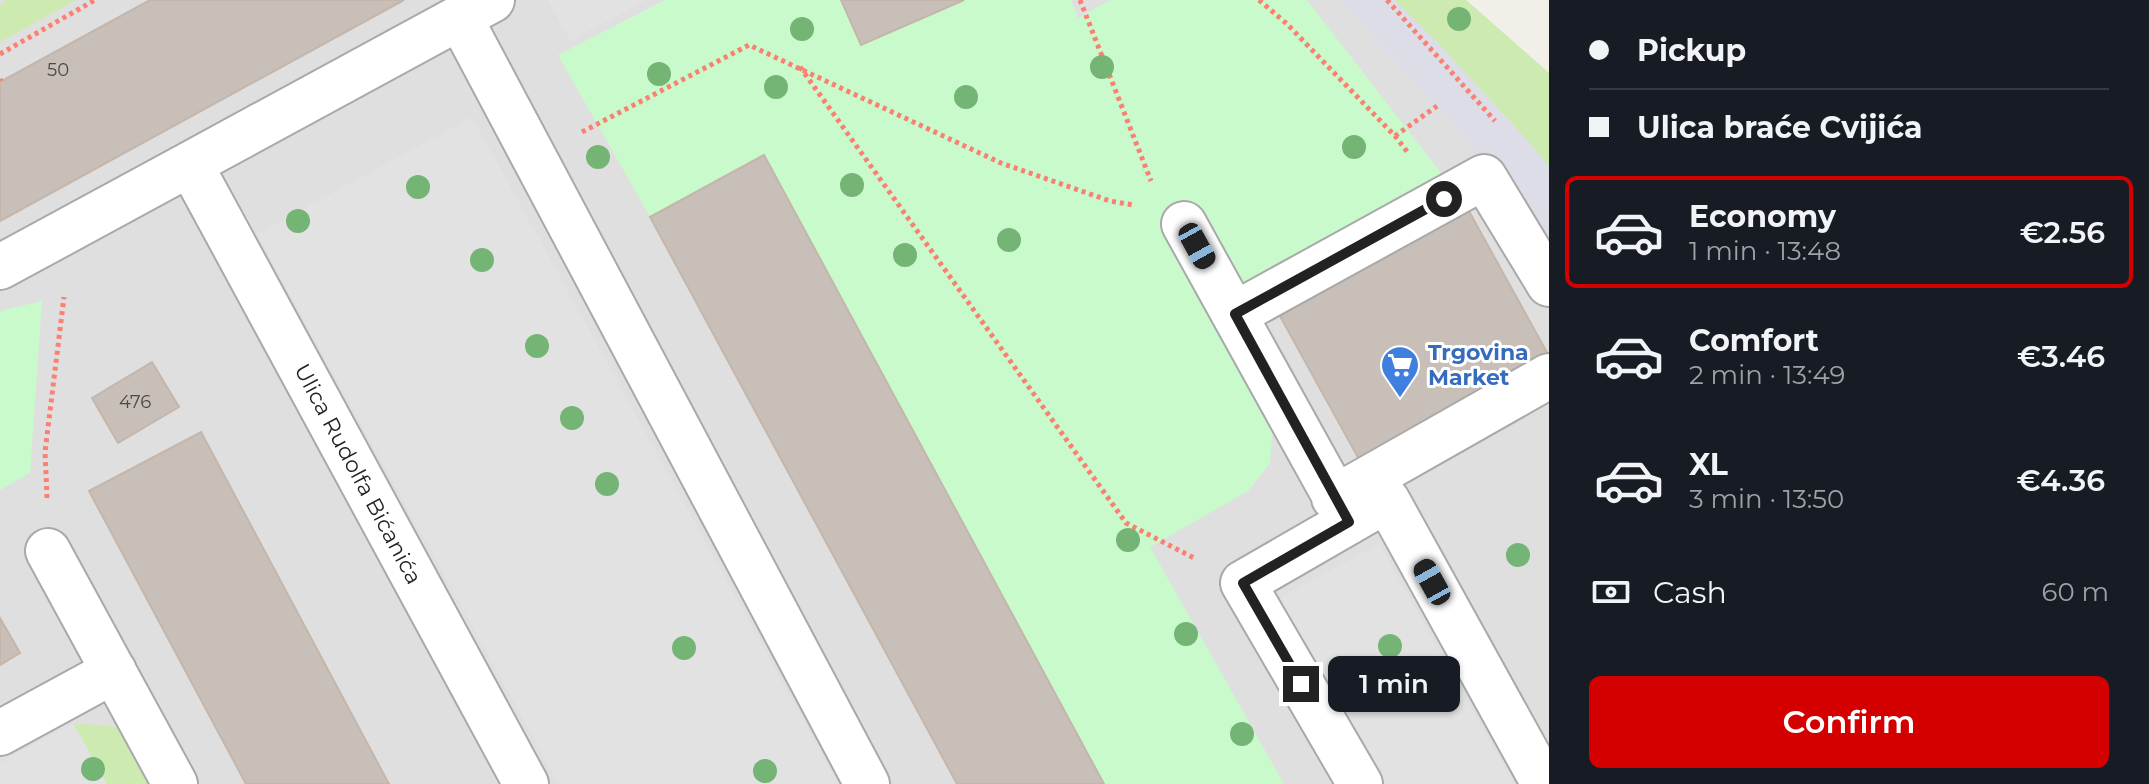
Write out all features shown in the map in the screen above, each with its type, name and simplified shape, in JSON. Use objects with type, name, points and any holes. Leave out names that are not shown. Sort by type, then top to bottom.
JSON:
[{"type":"street","points":[[0,267],[476,9],[867,784]]},
{"type":"street","name":"Ulica Rudolfa Bićanića","points":[[190,164],[526,784]]},
{"type":"street","points":[[1235,314],[1484,177],[1549,284]]},
{"type":"street","points":[[1173,217],[1235,314],[1342,510]]},
{"type":"street","points":[[1360,784],[1243,583],[1342,510],[1549,376]]},
{"type":"street","points":[[1342,510],[1387,500],[1544,784]]},
{"type":"street","points":[[48,551],[175,784]]},
{"type":"street","points":[[0,733],[114,671]]},
{"type":"path","points":[[0,54],[95,0]]},
{"type":"path","points":[[1259,0],[1287,24],[1395,136],[1444,199]]},
{"type":"path","points":[[1387,0],[1500,126]]},
{"type":"path","points":[[1083,1],[1173,217]]},
{"type":"path","points":[[575,135],[749,45],[1001,163],[1110,201],[1173,217]]},
{"type":"path","points":[[800,67],[1126,523],[1243,583]]},
{"type":"path","points":[[1395,136],[1437,106]]},
{"type":"path","points":[[48,551],[45,452],[64,291]]},
{"type":"shaded area","points":[[0,0],[1466,0],[1549,73],[1549,784],[0,784]]},
{"type":"shaded area","points":[[548,0],[646,0],[570,41]]},
{"type":"shaded area","points":[[1339,0],[1394,0],[1530,143],[1549,167],[1549,242],[1526,208]]},
{"type":"shaded area","points":[[472,117],[838,784],[559,784],[257,234]]},
{"type":"shaded area","points":[[1379,544],[1514,784],[1384,784],[1278,599]]},
{"type":"shaded area","points":[[73,723],[107,784],[0,784],[0,763]]},
{"type":"green space","points":[[7,0],[76,0],[0,42],[0,4]]},
{"type":"green space","points":[[665,0],[1071,0],[1078,18],[1110,0],[1307,0],[1465,204],[1226,344],[1273,426],[1270,463],[1248,491],[1150,547],[1284,784],[1104,784],[764,156],[650,217],[558,55]]},
{"type":"green space","points":[[1394,0],[1466,0],[1549,73],[1549,167],[1438,43]]},
{"type":"green space","points":[[42,301],[30,473],[0,490],[0,311]]},
{"type":"green space","points":[[73,723],[117,727],[145,759],[150,784],[107,784],[103,777],[57,784],[95,763]]},
{"type":"building","points":[[150,0],[404,0],[0,221],[0,82]]},
{"type":"building","points":[[841,0],[964,0],[861,45]]},
{"type":"building","points":[[764,155],[1104,784],[957,784],[650,217]]},
{"type":"building","points":[[1465,204],[1549,356],[1361,463],[1276,309]]},
{"type":"building","points":[[152,362],[179,407],[118,443],[92,398]]},
{"type":"building","points":[[201,432],[389,784],[246,784],[89,491]]},
{"type":"building","points":[[0,618],[20,653],[0,665]]},
{"type":"place","name":"Trgovina Market","points":[[1400,399]]},
{"type":"route","points":[[1301,684],[1243,583],[1349,522],[1235,314],[1444,199]]}]
